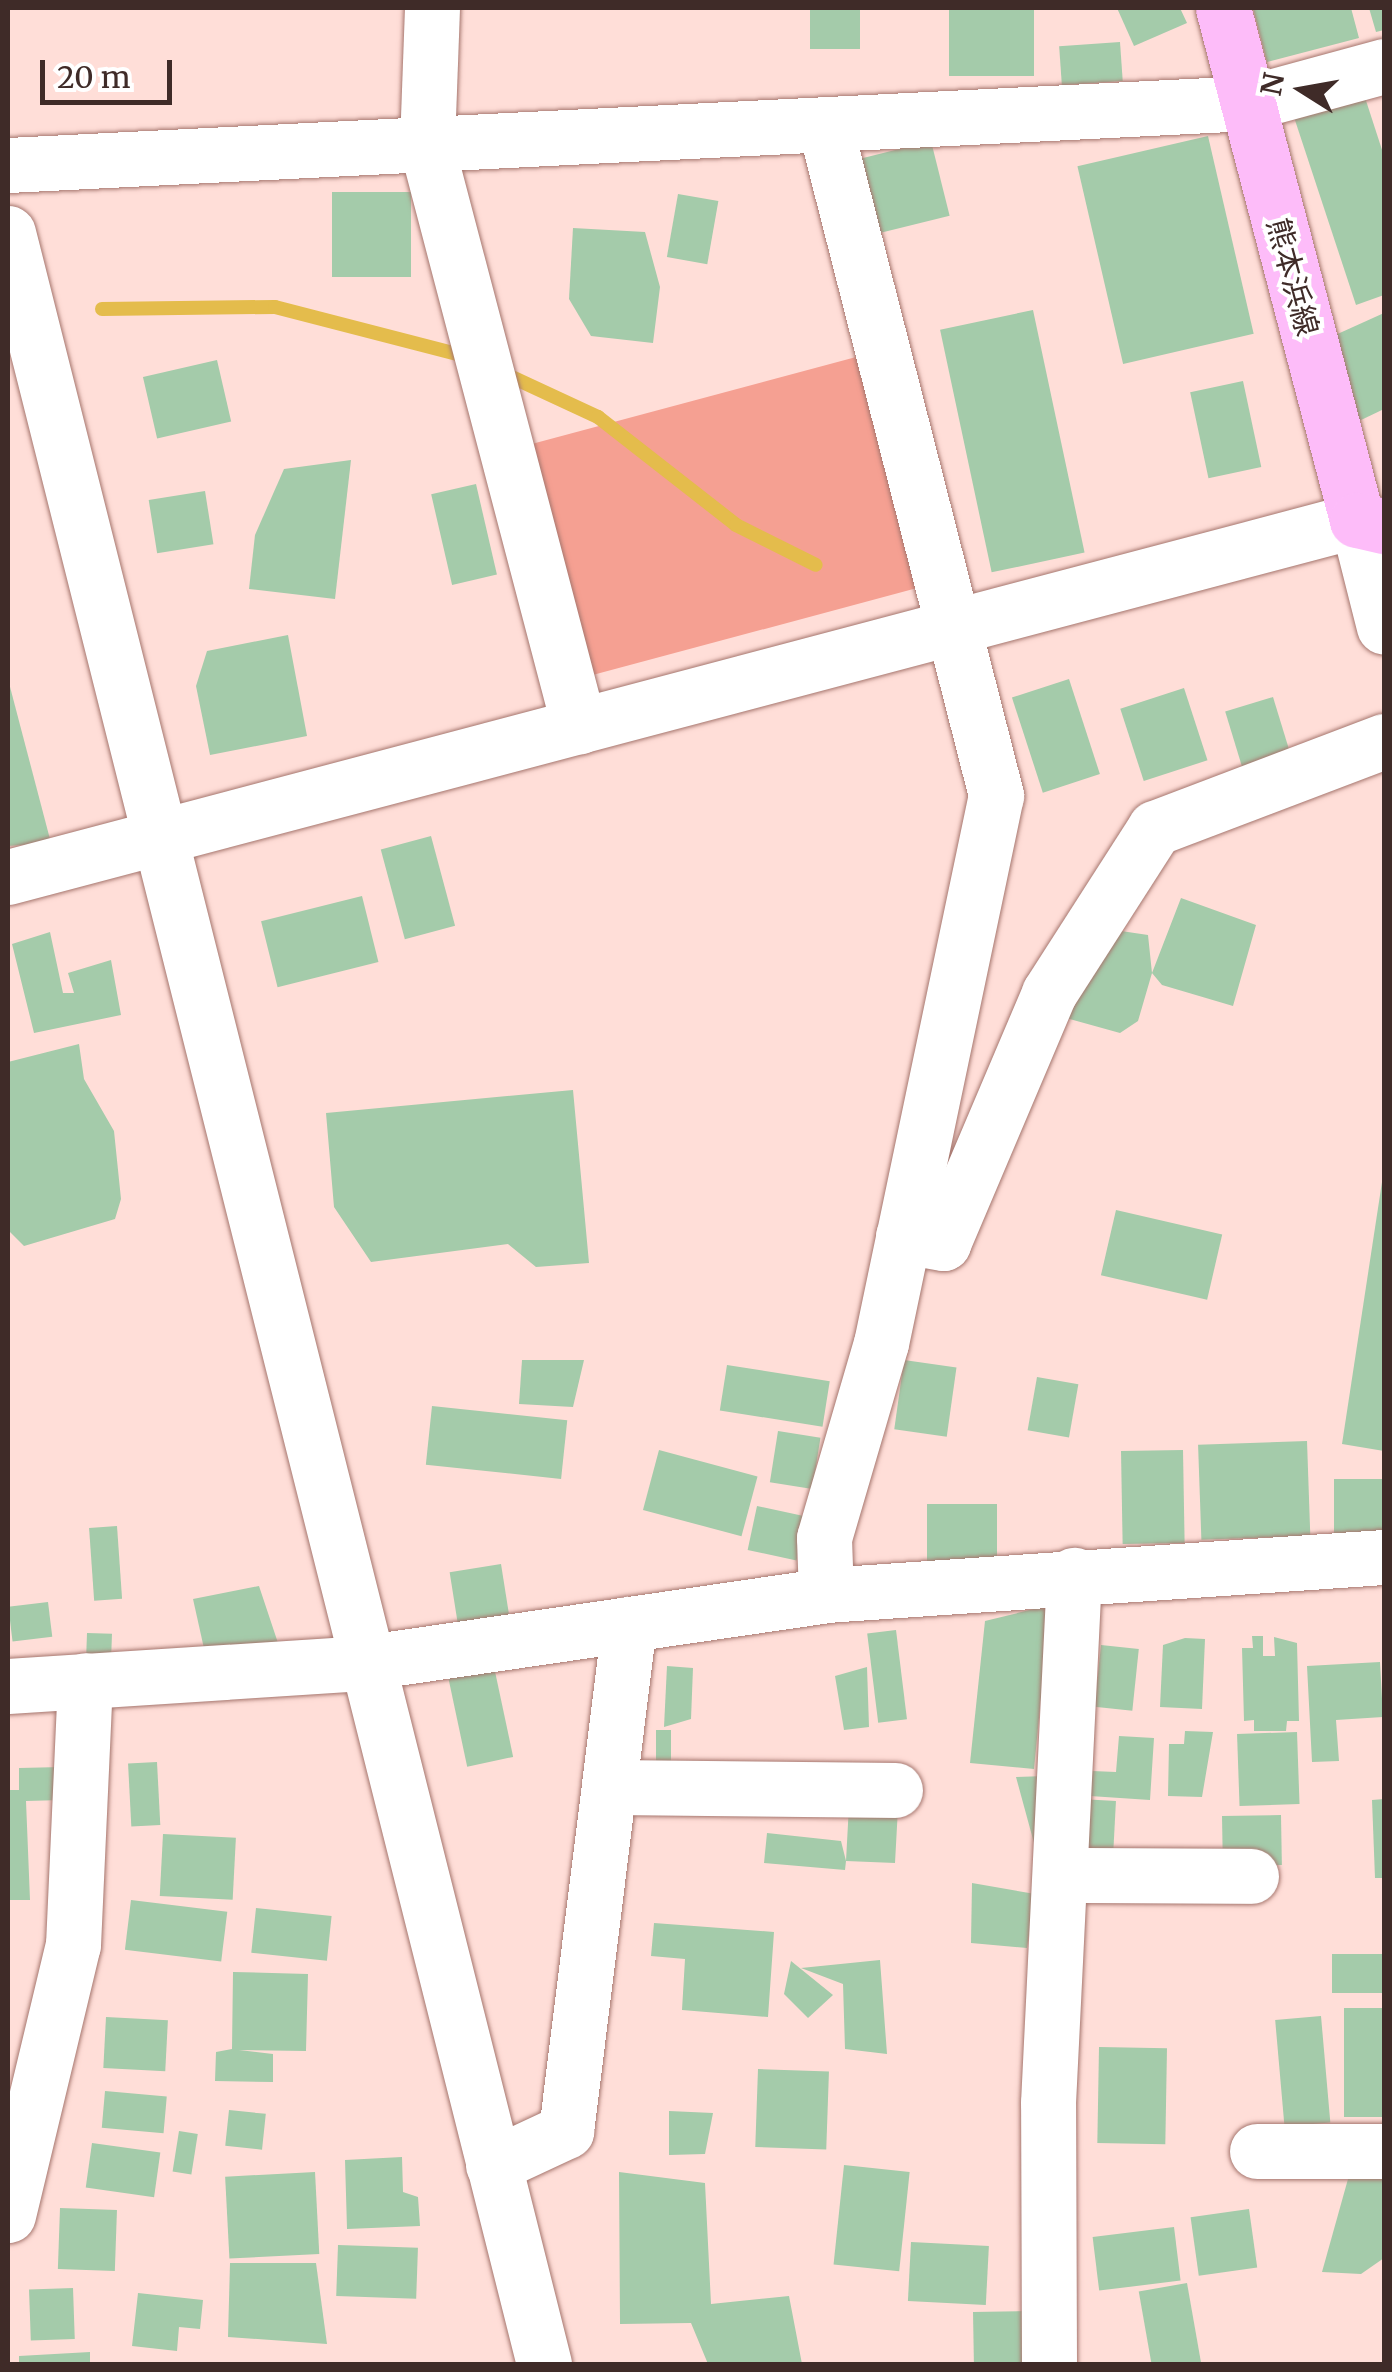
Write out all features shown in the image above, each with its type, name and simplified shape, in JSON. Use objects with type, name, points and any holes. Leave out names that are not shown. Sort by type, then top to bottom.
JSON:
[{"type":"main road","name":"熊本浜線","points":[[1223,8],[1371,523]]},
{"type":"street","points":[[432,8],[427,147],[486,398],[579,726]]},
{"type":"street","points":[[8,166],[1248,103],[1384,66]]},
{"type":"street","points":[[825,126],[960,632],[996,795],[903,1236],[824,1538],[826,1595]]},
{"type":"street","points":[[8,233],[19,321],[162,834],[362,1663],[544,2364]]},
{"type":"street","points":[[8,876],[1371,523],[1384,626]]},
{"type":"street","points":[[903,1236],[943,1244],[1049,993],[1155,828],[1384,740]]},
{"type":"street","points":[[8,1686],[362,1663],[826,1595],[1074,1575],[1384,1557]]},
{"type":"street","points":[[1049,2364],[1048,2103],[1065,1875],[1074,1575]]},
{"type":"street","points":[[493,2166],[566,2131],[615,1787],[630,1624]]},
{"type":"street","points":[[8,2215],[73,1945],[85,1680]]},
{"type":"street","points":[[615,1787],[895,1790]]},
{"type":"street","points":[[1065,1875],[1251,1876]]},
{"type":"street","points":[[1257,2151],[1384,2151]]},
{"type":"shaded area","points":[[871,353],[933,584],[587,677],[525,446]]},
{"type":"building","points":[[810,8],[860,8],[860,49],[810,49]]},
{"type":"building","points":[[949,8],[1034,8],[1034,76],[949,76]]},
{"type":"building","points":[[1117,8],[1180,8],[1187,23],[1134,46]]},
{"type":"building","points":[[1253,8],[1351,8],[1359,38],[1267,62]]},
{"type":"building","points":[[1369,8],[1384,8],[1384,30],[1376,32]]},
{"type":"building","points":[[1120,42],[1123,81],[1062,85],[1059,46]]},
{"type":"building","points":[[1358,76],[1384,156],[1384,295],[1356,305],[1288,99]]},
{"type":"building","points":[[1208,136],[1254,334],[1123,364],[1077,166]]},
{"type":"building","points":[[931,141],[950,216],[879,233],[860,159]]},
{"type":"building","points":[[332,192],[411,192],[411,277],[332,277]]},
{"type":"building","points":[[678,194],[718,201],[707,264],[667,257]]},
{"type":"building","points":[[573,228],[645,232],[660,287],[653,343],[591,336],[569,299]]},
{"type":"building","points":[[1033,310],[1085,553],[992,572],[940,330]]},
{"type":"building","points":[[1384,313],[1384,409],[1359,421],[1322,341]]},
{"type":"building","points":[[217,360],[231,421],[157,438],[143,377]]},
{"type":"building","points":[[1243,381],[1261,467],[1208,478],[1190,392]]},
{"type":"building","points":[[351,460],[335,599],[249,589],[255,535],[284,469]]},
{"type":"building","points":[[476,484],[497,575],[452,585],[431,494]]},
{"type":"building","points":[[205,491],[213,544],[157,553],[149,500]]},
{"type":"building","points":[[288,635],[307,736],[210,755],[196,686],[207,651]]},
{"type":"building","points":[[1069,679],[1100,774],[1043,793],[1012,698]]},
{"type":"building","points":[[9,683],[51,843],[8,846]]},
{"type":"building","points":[[1184,688],[1207,760],[1144,781],[1120,709]]},
{"type":"building","points":[[1273,697],[1304,798],[1256,813],[1225,712]]},
{"type":"building","points":[[431,836],[455,926],[405,939],[381,849]]},
{"type":"building","points":[[362,896],[378,962],[278,987],[261,921]]},
{"type":"building","points":[[1181,898],[1256,925],[1233,1006],[1162,985],[1152,973]]},
{"type":"building","points":[[1101,928],[1148,935],[1152,973],[1138,1021],[1120,1033],[1066,1018]]},
{"type":"building","points":[[50,932],[63,993],[74,993],[68,973],[111,960],[121,1015],[34,1033],[12,944]]},
{"type":"building","points":[[79,1044],[84,1079],[114,1131],[121,1199],[115,1219],[24,1246],[8,1230],[8,1062]]},
{"type":"building","points":[[573,1090],[589,1263],[536,1267],[508,1244],[371,1262],[334,1207],[326,1113]]},
{"type":"building","points":[[1384,1182],[1384,1451],[1342,1444]]},
{"type":"building","points":[[1116,1210],[1222,1235],[1207,1300],[1101,1275]]},
{"type":"building","points":[[522,1360],[584,1360],[573,1407],[519,1404]]},
{"type":"building","points":[[904,1360],[956,1367],[947,1437],[894,1429]]},
{"type":"building","points":[[727,1365],[830,1381],[823,1427],[720,1410]]},
{"type":"building","points":[[1037,1377],[1078,1384],[1069,1437],[1028,1430]]},
{"type":"building","points":[[432,1406],[567,1420],[561,1479],[426,1465]]},
{"type":"building","points":[[778,1431],[820,1438],[812,1489],[770,1482]]},
{"type":"building","points":[[1307,1441],[1310,1536],[1201,1540],[1198,1445]]},
{"type":"building","points":[[659,1450],[758,1476],[741,1536],[643,1510]]},
{"type":"building","points":[[1183,1450],[1185,1543],[1123,1544],[1121,1451]]},
{"type":"building","points":[[1334,1479],[1384,1479],[1384,1541],[1334,1541]]},
{"type":"building","points":[[927,1504],[997,1504],[997,1569],[927,1569]]},
{"type":"building","points":[[757,1506],[806,1516],[797,1560],[748,1550]]},
{"type":"building","points":[[117,1526],[122,1599],[94,1601],[89,1528]]},
{"type":"building","points":[[501,1564],[510,1618],[458,1626],[450,1572]]},
{"type":"building","points":[[259,1586],[283,1658],[207,1662],[193,1599]]},
{"type":"building","points":[[48,1602],[52,1637],[13,1642],[8,1607]]},
{"type":"building","points":[[1050,1605],[1034,1769],[970,1763],[985,1621]]},
{"type":"building","points":[[896,1630],[907,1719],[878,1723],[867,1634]]},
{"type":"building","points":[[87,1633],[112,1634],[111,1674],[86,1673]]},
{"type":"building","points":[[1252,1636],[1263,1636],[1263,1656],[1275,1656],[1274,1637],[1297,1643],[1299,1721],[1287,1721],[1286,1731],[1254,1731],[1254,1720],[1244,1721],[1242,1648],[1253,1648]]},
{"type":"building","points":[[1185,1638],[1205,1639],[1202,1709],[1160,1707],[1163,1645]]},
{"type":"building","points":[[1101,1645],[1139,1649],[1132,1711],[1095,1707]]},
{"type":"building","points":[[493,1662],[513,1757],[467,1767],[447,1672]]},
{"type":"building","points":[[1380,1662],[1383,1717],[1336,1720],[1339,1761],[1312,1762],[1307,1666]]},
{"type":"building","points":[[667,1666],[693,1668],[691,1719],[664,1727]]},
{"type":"building","points":[[867,1667],[869,1727],[844,1730],[835,1676]]},
{"type":"building","points":[[656,1730],[671,1730],[671,1770],[656,1770]]},
{"type":"building","points":[[1185,1731],[1213,1732],[1202,1797],[1168,1796],[1169,1744],[1184,1744]]},
{"type":"building","points":[[1297,1732],[1300,1804],[1240,1806],[1237,1734]]},
{"type":"building","points":[[1119,1736],[1154,1738],[1150,1800],[1090,1796],[1092,1771],[1116,1772]]},
{"type":"building","points":[[157,1762],[160,1825],[131,1826],[128,1764]]},
{"type":"building","points":[[62,1767],[63,1800],[26,1801],[30,1900],[8,1900],[8,1790],[19,1790],[19,1768]]},
{"type":"building","points":[[1046,1776],[1034,1843],[1016,1777]]},
{"type":"building","points":[[1080,1799],[1116,1801],[1113,1854],[1077,1852]]},
{"type":"building","points":[[1384,1799],[1384,1878],[1375,1878],[1372,1800]]},
{"type":"building","points":[[849,1805],[898,1808],[895,1863],[846,1861]]},
{"type":"building","points":[[1281,1815],[1282,1865],[1223,1866],[1222,1816]]},
{"type":"building","points":[[767,1833],[841,1841],[845,1870],[764,1863]]},
{"type":"building","points":[[163,1834],[236,1838],[233,1900],[160,1896]]},
{"type":"building","points":[[972,1883],[1035,1894],[1027,1948],[971,1943]]},
{"type":"building","points":[[131,1900],[227,1912],[221,1961],[125,1950]]},
{"type":"building","points":[[256,1908],[332,1916],[327,1961],[251,1953]]},
{"type":"building","points":[[654,1923],[774,1932],[768,2017],[682,2010],[685,1959],[651,1956]]},
{"type":"building","points":[[1332,1954],[1384,1954],[1384,1993],[1332,1993]]},
{"type":"building","points":[[880,1960],[887,2054],[845,2049],[843,1984],[801,1968]]},
{"type":"building","points":[[791,1961],[833,1995],[808,2018],[784,1994]]},
{"type":"building","points":[[233,1972],[308,1974],[306,2051],[239,2050],[273,2054],[273,2082],[215,2081],[216,2052],[232,2049]]},
{"type":"building","points":[[1344,2008],[1384,2008],[1384,2117],[1344,2117]]},
{"type":"building","points":[[1321,2016],[1330,2123],[1285,2127],[1275,2020]]},
{"type":"building","points":[[106,2017],[168,2020],[165,2071],[103,2068]]},
{"type":"building","points":[[1099,2047],[1167,2048],[1165,2144],[1097,2143]]},
{"type":"building","points":[[758,2069],[829,2071],[826,2149],[755,2147]]},
{"type":"building","points":[[105,2091],[167,2096],[164,2133],[102,2128]]},
{"type":"building","points":[[229,2110],[266,2114],[262,2150],[225,2146]]},
{"type":"building","points":[[669,2111],[713,2113],[705,2154],[669,2155]]},
{"type":"building","points":[[179,2131],[198,2134],[191,2174],[173,2171]]},
{"type":"building","points":[[92,2143],[160,2153],[154,2197],[86,2188]]},
{"type":"building","points":[[402,2157],[403,2192],[418,2197],[420,2226],[347,2229],[345,2160]]},
{"type":"building","points":[[844,2165],[910,2172],[899,2271],[834,2264]]},
{"type":"building","points":[[315,2172],[319,2254],[229,2259],[225,2177]]},
{"type":"building","points":[[619,2172],[705,2183],[711,2304],[789,2296],[802,2364],[708,2364],[691,2323],[620,2324]]},
{"type":"building","points":[[1384,2178],[1384,2258],[1361,2274],[1322,2272],[1348,2179]]},
{"type":"building","points":[[60,2208],[117,2210],[115,2271],[58,2269]]},
{"type":"building","points":[[1249,2209],[1257,2267],[1199,2276],[1191,2217]]},
{"type":"building","points":[[1174,2227],[1181,2281],[1099,2291],[1093,2237]]},
{"type":"building","points":[[911,2242],[989,2246],[986,2305],[908,2301]]},
{"type":"building","points":[[338,2245],[418,2248],[416,2299],[336,2296]]},
{"type":"building","points":[[230,2263],[316,2263],[327,2344],[228,2337]]},
{"type":"building","points":[[1187,2283],[1201,2364],[1152,2364],[1139,2292]]},
{"type":"building","points":[[73,2288],[75,2339],[31,2341],[29,2290]]},
{"type":"building","points":[[138,2293],[203,2300],[200,2329],[179,2327],[177,2351],[132,2346]]},
{"type":"building","points":[[1030,2311],[1031,2364],[974,2364],[973,2312]]},
{"type":"building","points":[[90,2352],[90,2364],[19,2364],[19,2356]]},
{"type":"waterway","points":[[102,309],[275,307],[465,356]]},
{"type":"waterway","points":[[503,373],[598,417],[736,525],[816,565]]}]
